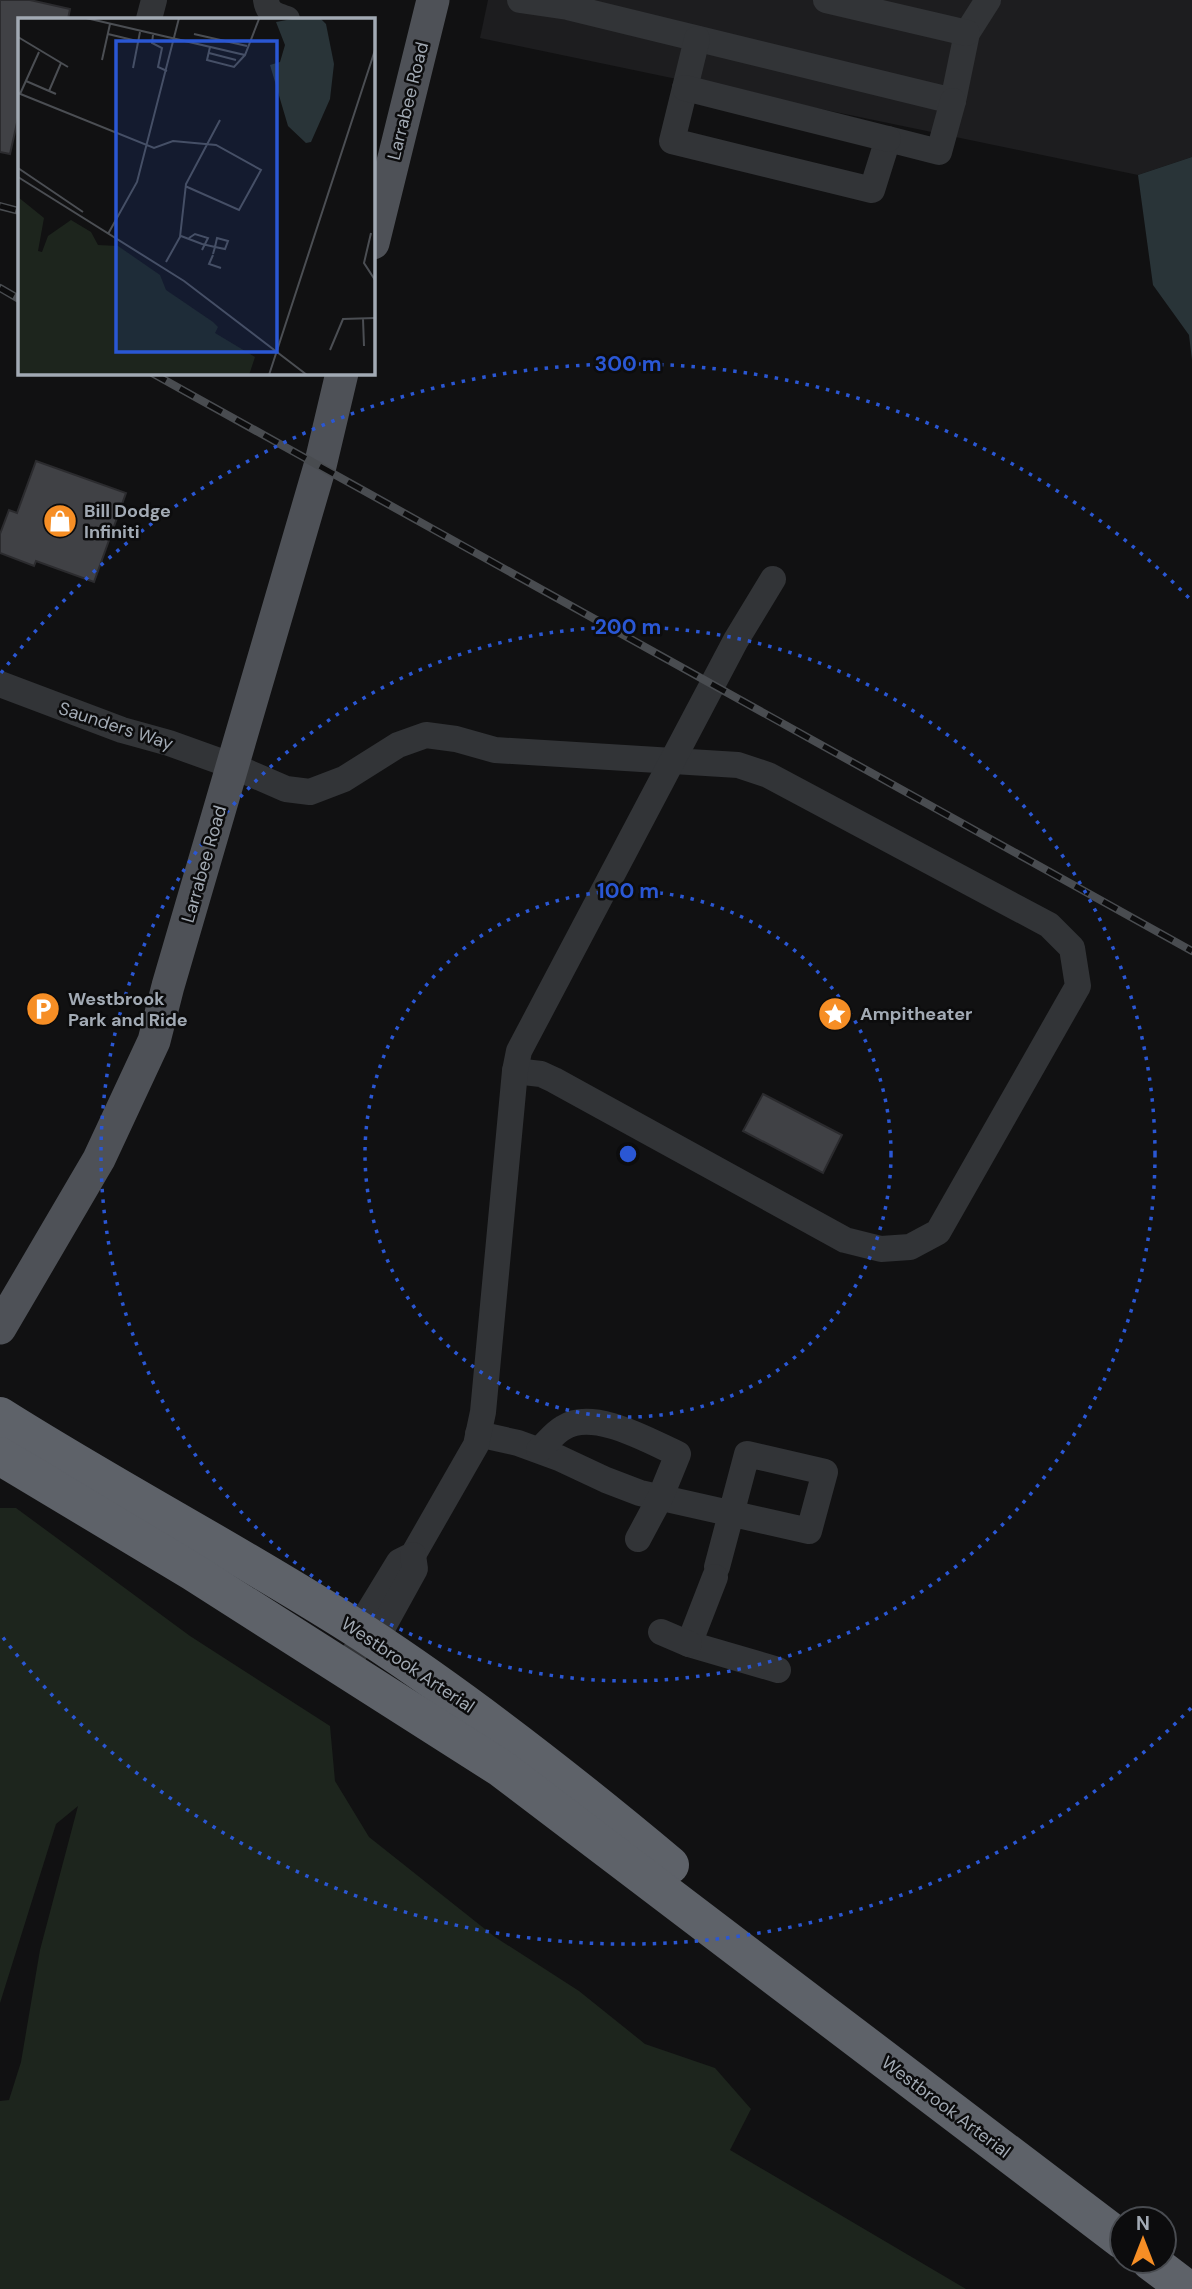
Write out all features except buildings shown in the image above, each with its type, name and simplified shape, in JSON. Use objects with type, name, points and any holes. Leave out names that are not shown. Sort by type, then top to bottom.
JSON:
[{"type":"highway","name":"Westbrook Arterial","points":[[0,1416],[367,1631],[594,1801],[727,1915],[743,1931],[772,1972]]},
{"type":"highway","name":"Westbrook Arterial","points":[[0,1456],[193,1573],[502,1769],[1108,2229]]},
{"type":"highway","points":[[1168,2275],[1186,2289],[1192,2266]]},
{"type":"main road","name":"Larrabee Road","points":[[374,228],[433,0]]},
{"type":"main road","name":"Larrabee Road","points":[[0,1328],[99,1159],[155,1041],[168,986],[320,466],[342,374]]},
{"type":"lane","points":[[149,18],[154,0]]},
{"type":"lane","points":[[266,0],[268,10],[273,15],[284,18]]},
{"type":"lane","points":[[520,0],[568,4],[697,39],[953,101]]},
{"type":"lane","points":[[826,0],[967,33]]},
{"type":"lane","points":[[685,89],[939,152],[967,33],[988,0]]},
{"type":"lane","points":[[697,39],[672,141],[872,190],[888,139]]},
{"type":"lane","points":[[345,1668],[367,1631],[383,1627],[415,1569],[412,1555],[476,1445],[484,1399],[519,1051],[736,640],[773,579]]},
{"type":"lane","name":"Saunders Way","points":[[0,684],[122,730],[233,765],[286,789],[310,792],[344,779],[398,745],[426,735],[456,739],[495,750],[738,765],[768,775],[1049,925],[1072,948],[1078,986],[938,1232],[910,1247],[881,1250],[845,1240],[554,1080],[541,1074],[515,1071]]},
{"type":"lane","points":[[539,1450],[565,1426],[588,1421],[620,1428],[678,1454],[660,1498],[638,1539]]},
{"type":"lane","points":[[478,1434],[539,1450],[640,1493],[732,1514],[716,1572],[689,1644]]},
{"type":"lane","points":[[661,1632],[689,1644],[778,1670]]},
{"type":"shaded area","points":[[488,0],[1192,0],[1192,157],[1138,175],[480,38]]},
{"type":"shaded area","points":[[1192,157],[1192,360],[1189,335],[1153,285],[1138,175]]},
{"type":"shaded area","points":[[0,1508],[16,1508],[190,1636],[330,1726],[335,1781],[369,1837],[495,1937],[579,1991],[645,2044],[715,2068],[751,2109],[730,2150],[966,2289],[0,2289],[0,2101],[9,2100],[21,2062],[40,1950],[78,1806],[56,1824],[0,2003]]},
{"type":"railway","points":[[0,206],[18,211]]},
{"type":"railway","points":[[0,288],[18,298]]},
{"type":"railway","points":[[154,374],[1192,951]]},
{"type":"place","name":"Bill Dodge Infiniti","points":[[60,521]]},
{"type":"place","name":"Westbrook Park and Ride","points":[[43,1009]]},
{"type":"place","name":"Ampitheater","points":[[835,1014]]}]
